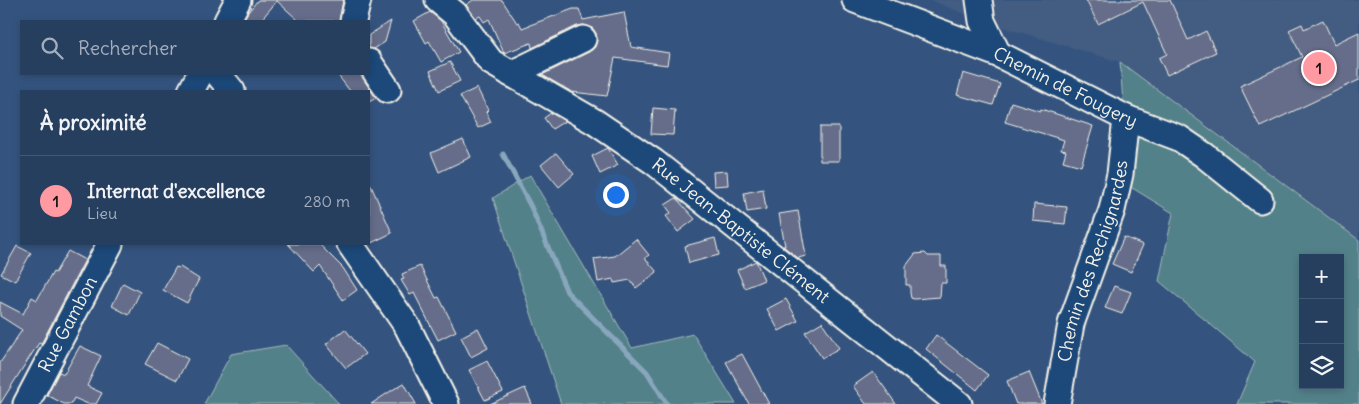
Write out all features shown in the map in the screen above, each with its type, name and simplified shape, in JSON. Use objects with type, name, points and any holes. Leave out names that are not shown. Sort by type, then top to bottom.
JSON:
[{"type":"street","points":[[228,20],[238,0]]},
{"type":"street","points":[[353,20],[358,0]]},
{"type":"street","name":"Rue Jean-Baptiste Clément","points":[[438,0],[455,14],[491,62],[595,122],[654,162],[959,404]]},
{"type":"street","name":"Chemin de Fougery","points":[[855,0],[998,54],[1126,118],[1179,138],[1204,155],[1260,200]]},
{"type":"street","points":[[979,0],[982,22],[998,54]]},
{"type":"street","points":[[511,74],[583,39]]},
{"type":"street","points":[[370,63],[388,90]]},
{"type":"street","points":[[192,90],[199,75]]},
{"type":"street","points":[[219,75],[231,90]]},
{"type":"street","name":"Chemin des Rechignardes","points":[[1057,404],[1071,324],[1112,210],[1120,174],[1126,118]]},
{"type":"street","name":"Rue Gambon","points":[[26,404],[109,245]]},
{"type":"street","points":[[351,245],[407,326],[446,404]]},
{"type":"shaded area","points":[[930,0],[1359,0],[1359,240],[1120,62],[982,21]]},
{"type":"green space","points":[[1120,62],[1359,240],[1359,404],[1237,404],[1255,362],[1159,281],[1173,213],[1129,186]]},
{"type":"green space","points":[[530,175],[632,348],[693,334],[736,404],[561,404],[493,198]]},
{"type":"green space","points":[[286,345],[339,404],[204,404],[231,354]]},
{"type":"building","points":[[258,0],[343,0],[339,20],[298,20],[277,1],[261,20],[244,20]]},
{"type":"building","points":[[473,0],[502,0],[522,28],[573,9],[579,9],[583,20],[624,12],[631,47],[669,53],[667,65],[615,58],[607,96],[572,92],[542,75],[589,52],[595,47],[596,33],[591,27],[577,26],[532,48],[531,43],[504,53],[489,19],[484,22],[480,16],[476,18],[466,5]]},
{"type":"building","points":[[1086,0],[1170,0],[1188,40],[1206,31],[1216,52],[1167,75],[1159,58],[1167,54],[1143,2],[1098,24]]},
{"type":"building","points":[[430,12],[441,21],[459,52],[441,62],[429,41],[426,43],[414,21]]},
{"type":"building","points":[[1323,20],[1334,44],[1359,32],[1359,80],[1260,127],[1240,86],[1302,57],[1289,30],[1302,24],[1304,29]]},
{"type":"building","points":[[391,21],[385,42],[374,49],[370,48],[370,34]]},
{"type":"building","points":[[450,62],[460,81],[439,91],[430,71]]},
{"type":"building","points":[[963,73],[1000,84],[993,105],[957,95]]},
{"type":"building","points":[[338,75],[361,75],[376,98],[370,101],[370,90],[349,90]]},
{"type":"building","points":[[477,88],[488,110],[486,112],[491,122],[478,128],[460,96]]},
{"type":"building","points":[[1011,102],[1040,111],[1041,109],[1093,126],[1081,166],[1063,161],[1066,151],[1061,150],[1064,140],[1005,122]]},
{"type":"building","points":[[653,108],[675,110],[673,135],[651,134]]},
{"type":"building","points":[[551,113],[565,121],[552,129],[544,118]]},
{"type":"building","points":[[820,127],[839,127],[839,161],[820,161]]},
{"type":"building","points":[[463,139],[471,157],[439,172],[431,153]]},
{"type":"building","points":[[608,148],[618,165],[600,174],[592,156]]},
{"type":"building","points":[[556,153],[574,174],[559,187],[541,165]]},
{"type":"building","points":[[727,171],[728,185],[714,186],[713,172]]},
{"type":"building","points":[[370,183],[392,233],[370,244]]},
{"type":"building","points":[[763,189],[766,209],[747,212],[744,193]]},
{"type":"building","points":[[676,198],[695,219],[678,232],[666,216],[671,213],[665,205]]},
{"type":"building","points":[[1034,204],[1067,207],[1065,224],[1033,221]]},
{"type":"building","points":[[798,211],[806,256],[798,258],[783,246],[785,246],[779,214]]},
{"type":"building","points":[[1124,237],[1143,245],[1131,272],[1112,264]]},
{"type":"building","points":[[715,238],[719,255],[689,263],[685,246]]},
{"type":"building","points":[[636,239],[649,255],[645,258],[657,272],[636,288],[630,280],[614,283],[613,279],[598,282],[594,259],[615,256]]},
{"type":"building","points":[[289,245],[320,245],[343,268],[357,290],[343,300],[320,266],[314,272]]},
{"type":"building","points":[[17,246],[31,253],[15,281],[1,274]]},
{"type":"building","points":[[68,251],[85,260],[41,344],[39,343],[0,404],[0,363],[22,330],[0,316],[0,302],[23,314],[32,297],[37,300]]},
{"type":"building","points":[[925,253],[928,256],[941,256],[941,266],[946,266],[946,283],[941,283],[940,297],[914,299],[911,298],[910,285],[906,285],[906,266],[915,254]]},
{"type":"building","points":[[756,261],[764,280],[745,288],[737,270]]},
{"type":"building","points":[[420,266],[436,298],[439,297],[456,331],[438,340],[414,293],[410,295],[401,280],[404,279],[402,274]]},
{"type":"building","points":[[176,267],[180,267],[199,279],[187,303],[163,290]]},
{"type":"building","points":[[123,283],[140,292],[129,315],[112,306]]},
{"type":"building","points":[[1114,286],[1131,292],[1122,314],[1105,308]]},
{"type":"building","points":[[786,299],[798,321],[779,331],[767,309]]},
{"type":"building","points":[[822,322],[839,348],[822,358],[805,332]]},
{"type":"building","points":[[478,328],[488,348],[471,357],[461,337]]},
{"type":"building","points":[[345,329],[365,354],[346,368],[326,344]]},
{"type":"building","points":[[936,335],[988,375],[977,390],[926,349]]},
{"type":"building","points":[[157,343],[188,359],[177,380],[145,364]]},
{"type":"building","points":[[80,346],[101,356],[87,386],[102,393],[96,404],[88,404],[74,398],[71,404],[64,404],[47,395],[59,372],[64,374]]},
{"type":"building","points":[[742,354],[769,404],[749,404],[726,362]]},
{"type":"building","points":[[487,361],[503,392],[485,400],[469,370]]},
{"type":"building","points":[[873,372],[896,404],[866,404],[853,386]]},
{"type":"building","points":[[1029,372],[1042,404],[1016,404],[1007,381]]},
{"type":"building","points":[[404,383],[416,404],[371,404],[394,389]]},
{"type":"building","points":[[525,388],[532,404],[490,404]]},
{"type":"waterway","points":[[503,154],[531,207],[567,292],[647,372],[667,404]]},
{"type":"place","name":"Internat d'excellence","points":[[1319,68]]}]
